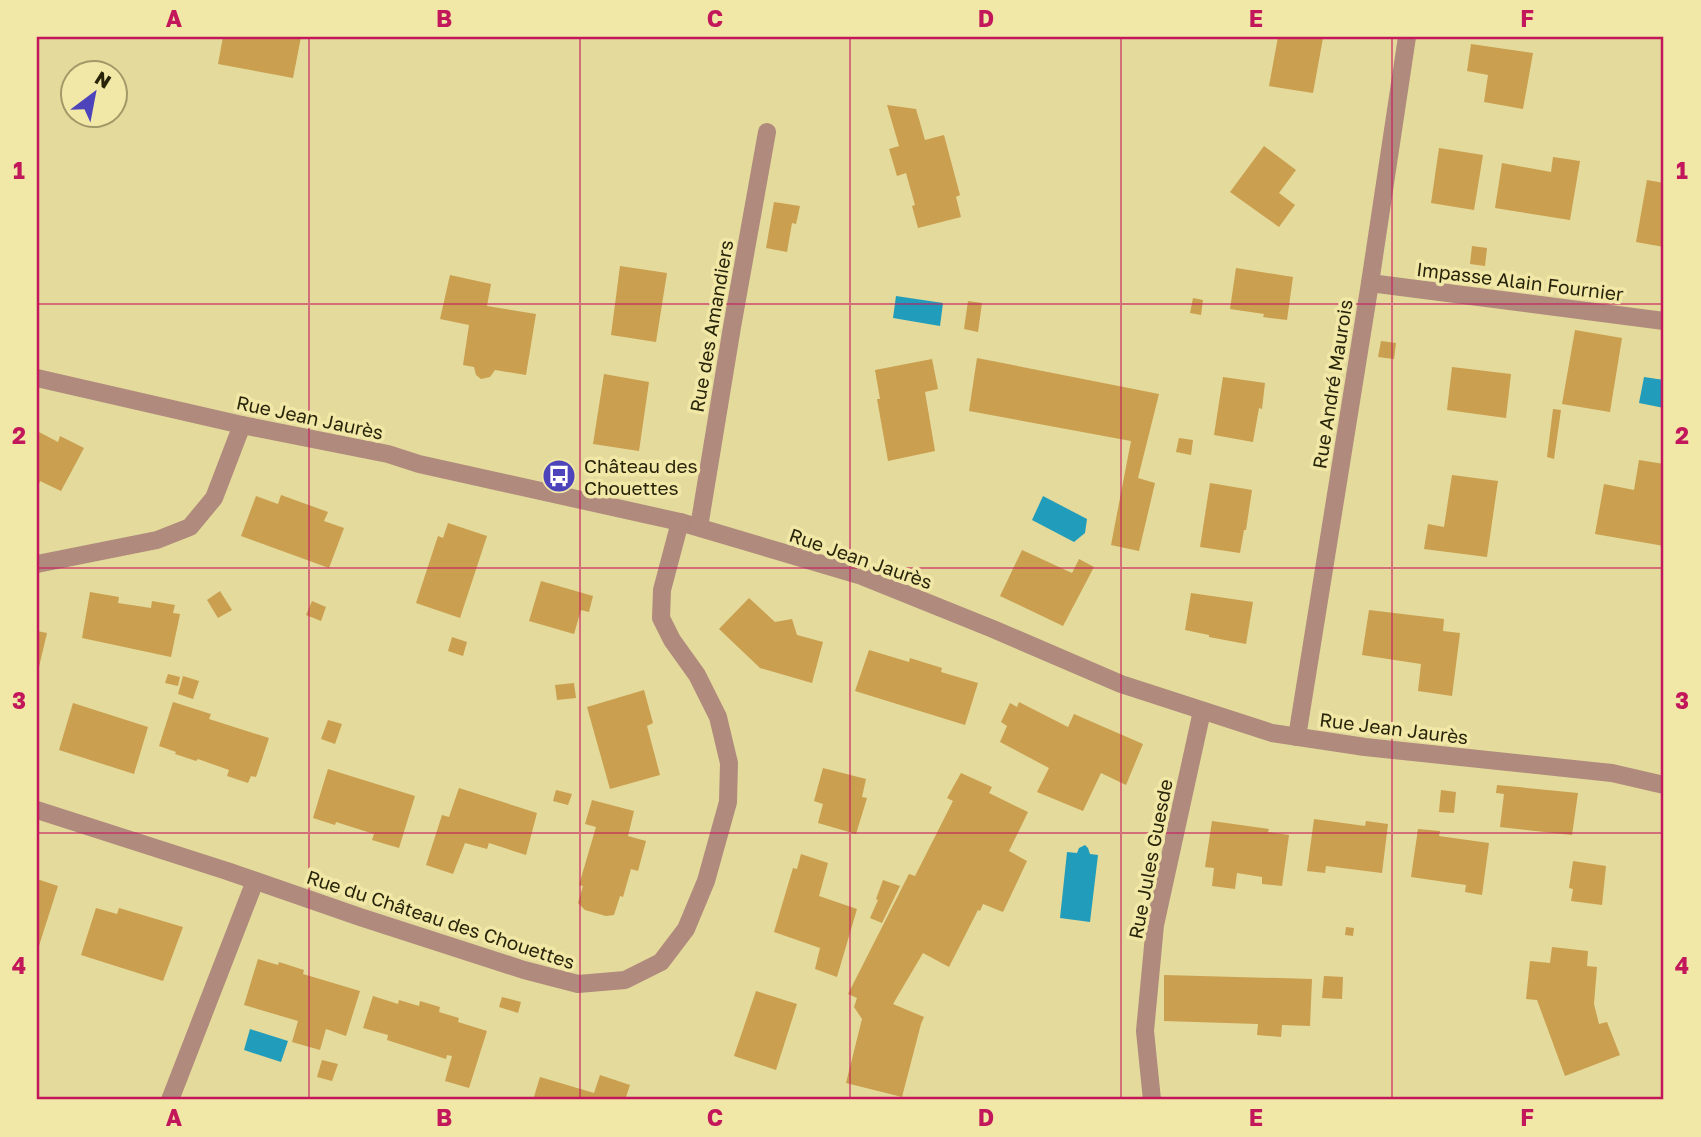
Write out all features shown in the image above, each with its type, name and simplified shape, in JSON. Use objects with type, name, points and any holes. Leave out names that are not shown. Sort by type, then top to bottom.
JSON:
[{"type":"street","name":"Rue André Maurois","points":[[1297,737],[1407,37]]},
{"type":"street","name":"Rue des Amandiers","points":[[699,527],[767,132]]},
{"type":"street","name":"Impasse Alain Fournier","points":[[1370,283],[1664,321]]},
{"type":"street","name":"Rue Jean Jaurès","points":[[37,378],[242,425],[388,454],[419,464],[699,527],[859,575],[1121,684],[1272,733],[1390,750],[1612,773],[1664,785]]},
{"type":"street","points":[[37,564],[157,540],[190,527],[214,498],[242,425]]},
{"type":"street","name":"Rue du Château des Chouettes","points":[[37,810],[499,962],[578,984],[625,980],[661,962],[686,929],[706,881],[728,802],[729,763],[718,717],[697,675],[661,618],[662,590],[680,522]]},
{"type":"street","name":"Rue Jules Guesde","points":[[1152,1100],[1145,1031],[1155,925],[1202,710]]},
{"type":"street","points":[[170,1100],[256,881]]},
{"type":"water","points":[[896,296],[943,303],[940,326],[893,318]]},
{"type":"water","points":[[1644,377],[1664,380],[1664,408],[1639,403]]},
{"type":"water","points":[[1043,496],[1087,519],[1085,533],[1074,542],[1032,520]]},
{"type":"water","points":[[1085,845],[1090,854],[1098,855],[1090,922],[1060,918],[1067,852],[1077,853],[1079,848]]},
{"type":"water","points":[[250,1029],[288,1041],[281,1062],[244,1050]]},
{"type":"building","points":[[223,37],[301,37],[293,78],[218,64]]},
{"type":"building","points":[[1278,37],[1323,38],[1313,93],[1269,86]]},
{"type":"building","points":[[1471,44],[1533,53],[1523,109],[1484,102],[1488,75],[1467,71]]},
{"type":"building","points":[[887,105],[916,109],[925,140],[944,135],[960,195],[956,197],[961,217],[918,228],[906,173],[897,176],[889,149],[899,146]]},
{"type":"building","points":[[1264,146],[1296,170],[1279,193],[1295,205],[1279,227],[1230,192]]},
{"type":"building","points":[[1439,148],[1483,155],[1474,210],[1431,203]]},
{"type":"building","points":[[1553,157],[1580,161],[1570,220],[1495,208],[1502,163],[1551,172]]},
{"type":"building","points":[[1647,180],[1664,183],[1664,247],[1636,242]]},
{"type":"building","points":[[774,202],[800,206],[796,224],[792,223],[787,252],[766,248]]},
{"type":"building","points":[[1472,246],[1487,248],[1485,266],[1470,264]]},
{"type":"building","points":[[620,266],[667,273],[656,342],[611,335]]},
{"type":"building","points":[[1236,268],[1293,277],[1287,320],[1230,309]]},
{"type":"building","points":[[450,275],[491,284],[487,306],[536,314],[526,375],[495,370],[490,377],[481,379],[476,375],[474,367],[463,365],[469,325],[440,319]]},
{"type":"building","points":[[1193,298],[1203,300],[1201,315],[1190,313]]},
{"type":"building","points":[[968,301],[982,303],[978,332],[964,329]]},
{"type":"building","points":[[1575,330],[1622,338],[1610,412],[1562,404]]},
{"type":"building","points":[[1381,341],[1396,343],[1394,359],[1378,357]]},
{"type":"building","points":[[977,358],[1159,394],[1138,478],[1155,483],[1139,551],[1111,545],[1131,441],[969,411]]},
{"type":"building","points":[[932,359],[938,389],[925,392],[935,451],[888,461],[877,399],[880,399],[875,370]]},
{"type":"building","points":[[1452,367],[1511,374],[1506,418],[1447,410]]},
{"type":"building","points":[[604,374],[649,382],[639,451],[593,444]]},
{"type":"building","points":[[1223,377],[1265,383],[1262,409],[1259,408],[1253,442],[1214,435]]},
{"type":"building","points":[[1553,409],[1561,410],[1554,459],[1547,457]]},
{"type":"building","points":[[37,431],[58,442],[60,436],[84,448],[61,491],[40,481],[37,483]]},
{"type":"building","points":[[1179,438],[1193,440],[1191,455],[1176,452]]},
{"type":"building","points":[[1639,460],[1664,464],[1664,546],[1595,534],[1604,484],[1634,490]]},
{"type":"building","points":[[1452,475],[1498,481],[1487,557],[1424,549],[1428,524],[1444,527]]},
{"type":"building","points":[[1210,483],[1252,490],[1240,553],[1200,547]]},
{"type":"building","points":[[281,495],[328,512],[324,521],[344,528],[329,568],[241,536],[256,496],[278,504]]},
{"type":"building","points":[[448,523],[487,536],[460,618],[416,603],[438,536],[443,538]]},
{"type":"building","points":[[1022,550],[1072,573],[1079,559],[1094,567],[1063,626],[1000,596]]},
{"type":"building","points":[[541,581],[593,596],[589,612],[581,610],[574,634],[529,621]]},
{"type":"building","points":[[220,591],[232,610],[218,618],[207,600]]},
{"type":"building","points":[[90,592],[119,597],[118,603],[151,608],[152,601],[175,605],[173,613],[180,614],[171,657],[82,638]]},
{"type":"building","points":[[1191,593],[1253,602],[1246,644],[1185,630]]},
{"type":"building","points":[[749,598],[775,622],[792,619],[797,635],[823,642],[812,683],[760,668],[719,629]]},
{"type":"building","points":[[312,601],[326,607],[321,621],[306,615]]},
{"type":"building","points":[[1369,610],[1444,619],[1443,631],[1460,633],[1452,696],[1418,691],[1421,664],[1362,655]]},
{"type":"building","points":[[37,631],[47,633],[38,671],[37,671]]},
{"type":"building","points":[[452,637],[467,642],[463,656],[448,651]]},
{"type":"building","points":[[869,650],[909,662],[910,658],[942,668],[941,672],[978,683],[965,725],[855,691]]},
{"type":"building","points":[[168,674],[180,677],[178,686],[165,683]]},
{"type":"building","points":[[183,676],[199,681],[193,699],[178,694]]},
{"type":"building","points":[[574,683],[576,698],[557,700],[555,685]]},
{"type":"building","points":[[644,690],[653,723],[647,726],[660,775],[610,789],[587,707]]},
{"type":"building","points":[[173,702],[211,714],[209,719],[269,738],[256,777],[251,776],[248,783],[227,776],[229,770],[175,754],[176,752],[159,746]]},
{"type":"building","points":[[1019,702],[1068,727],[1074,714],[1143,744],[1126,785],[1101,773],[1083,811],[1037,792],[1049,768],[1000,742],[1007,726],[1001,722],[1010,703],[1017,707]]},
{"type":"building","points":[[73,703],[148,727],[134,774],[59,750]]},
{"type":"building","points":[[328,720],[342,724],[335,744],[321,739]]},
{"type":"building","points":[[823,768],[866,779],[862,797],[867,798],[856,834],[818,823],[823,804],[814,801]]},
{"type":"building","points":[[328,769],[415,796],[399,848],[372,840],[374,834],[313,818]]},
{"type":"building","points":[[961,773],[992,787],[989,793],[1028,812],[1009,851],[1027,861],[1003,912],[983,904],[949,967],[923,953],[893,1004],[924,1017],[902,1097],[846,1083],[862,1019],[854,1007],[857,998],[848,994],[909,874],[915,876],[953,801],[947,798]]},
{"type":"building","points":[[1497,785],[1578,793],[1572,835],[1500,827],[1504,794],[1496,793]]},
{"type":"building","points":[[459,788],[537,813],[526,855],[489,843],[487,849],[465,843],[453,874],[426,865],[442,815],[449,817]]},
{"type":"building","points":[[556,790],[572,794],[568,805],[553,801]]},
{"type":"building","points":[[1441,790],[1456,792],[1454,813],[1439,812]]},
{"type":"building","points":[[592,800],[634,811],[628,836],[646,841],[638,871],[631,869],[623,897],[620,896],[614,915],[606,916],[585,910],[578,903],[583,886],[579,885],[596,827],[585,824]]},
{"type":"building","points":[[1314,819],[1365,826],[1366,821],[1388,824],[1382,873],[1326,866],[1325,873],[1307,871]]},
{"type":"building","points":[[1212,821],[1269,829],[1268,832],[1289,835],[1282,886],[1262,884],[1262,877],[1237,873],[1235,889],[1212,886],[1214,868],[1205,867]]},
{"type":"building","points":[[1418,829],[1440,831],[1439,836],[1489,843],[1482,895],[1465,892],[1466,885],[1411,877]]},
{"type":"building","points":[[801,854],[828,863],[819,896],[857,909],[837,977],[815,969],[820,948],[774,932],[793,868],[797,869]]},
{"type":"building","points":[[1573,861],[1606,866],[1602,905],[1571,901],[1573,889],[1569,888]]},
{"type":"building","points":[[37,879],[58,886],[37,952]]},
{"type":"building","points":[[883,880],[900,886],[882,923],[870,918]]},
{"type":"building","points":[[96,908],[117,914],[119,908],[183,927],[163,981],[81,955]]},
{"type":"building","points":[[1346,927],[1354,928],[1353,936],[1345,935]]},
{"type":"building","points":[[1552,947],[1588,951],[1587,966],[1597,967],[1594,1004],[1599,1024],[1607,1022],[1620,1055],[1565,1076],[1537,1000],[1526,999],[1530,961],[1550,963]]},
{"type":"building","points":[[258,959],[278,965],[279,962],[304,970],[303,974],[360,991],[346,1036],[326,1029],[320,1050],[292,1042],[298,1021],[244,1005]]},
{"type":"building","points":[[1164,975],[1312,979],[1310,1026],[1282,1025],[1281,1037],[1257,1035],[1258,1024],[1164,1021]]},
{"type":"building","points":[[1324,976],[1343,977],[1342,999],[1322,998]]},
{"type":"building","points":[[756,991],[797,1004],[776,1070],[734,1056]]},
{"type":"building","points":[[373,996],[398,1004],[399,1000],[419,1006],[420,1001],[440,1007],[439,1012],[459,1018],[458,1022],[487,1031],[469,1088],[445,1081],[452,1056],[447,1055],[446,1059],[387,1040],[388,1035],[363,1028]]},
{"type":"building","points":[[502,997],[521,1002],[518,1013],[499,1007]]},
{"type":"building","points":[[322,1060],[338,1064],[332,1081],[317,1077]]},
{"type":"building","points":[[600,1075],[630,1085],[625,1100],[533,1100],[540,1077],[594,1093]]},
{"type":"place","name":"Château des Chouettes","points":[[559,476]]}]
